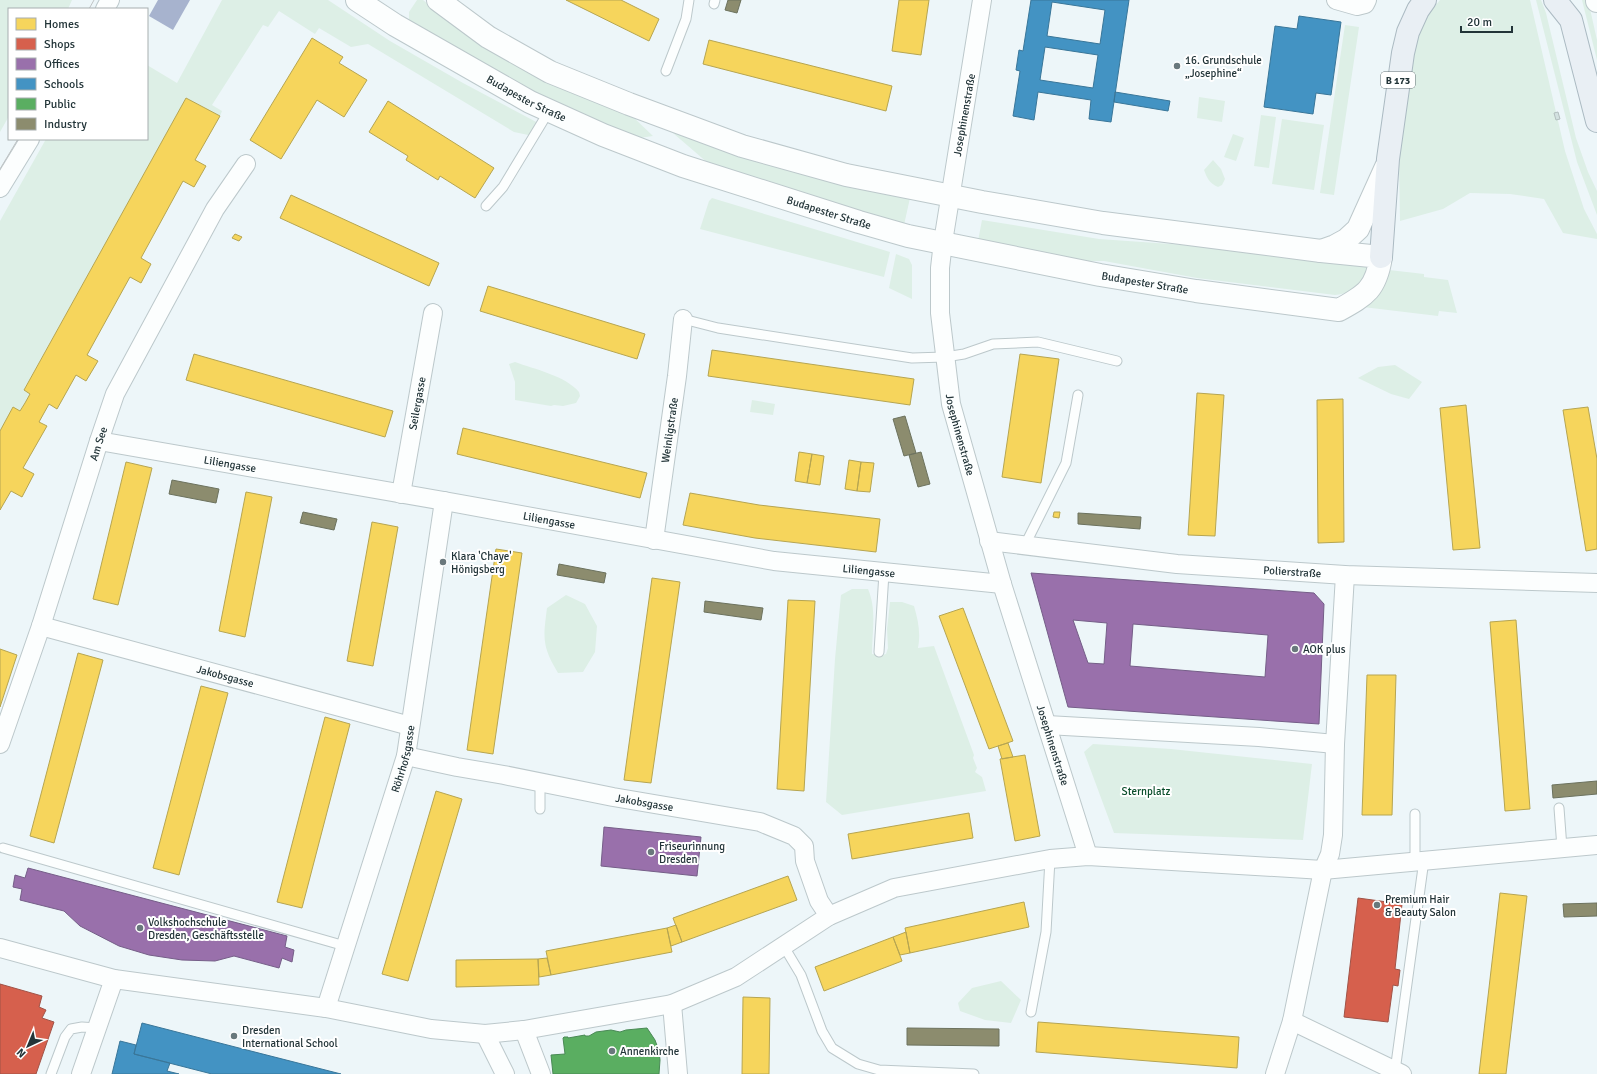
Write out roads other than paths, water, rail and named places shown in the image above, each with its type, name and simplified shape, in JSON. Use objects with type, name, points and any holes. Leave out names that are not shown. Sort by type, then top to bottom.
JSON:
[{"type":"main road","name":"Budapester Straße","points":[[357,0],[417,38],[530,102],[603,135],[704,173],[908,236],[1100,275],[1196,291],[1339,310],[1355,301],[1369,290],[1378,274],[1382,257]]},
{"type":"main road","points":[[438,0],[488,37],[550,72],[647,111],[742,146],[846,175],[950,196],[1103,223],[1321,251],[1382,257]]},
{"type":"main road","name":"B 173","points":[[1382,257],[1388,164],[1403,53],[1408,32],[1418,10],[1425,0]]},
{"type":"main road","points":[[1555,0],[1569,10],[1596,115]]},
{"type":"main road","points":[[1321,251],[1346,240],[1358,229],[1388,164]]},
{"type":"street","name":"Josephinenstraße","points":[[982,0],[950,196],[940,268],[940,313],[944,357],[950,404],[989,541],[1088,856]]},
{"type":"street","points":[[1336,0],[1356,6],[1366,2]]},
{"type":"street","points":[[0,188],[29,140]]},
{"type":"street","name":"Am See","points":[[0,744],[41,626],[115,394],[216,209],[246,164]]},
{"type":"street","name":"Seilergasse","points":[[402,494],[433,313]]},
{"type":"street","name":"Weinligstraße","points":[[654,540],[677,376],[683,319]]},
{"type":"street","name":"Liliengasse","points":[[99,441],[444,501],[774,561],[1002,584]]},
{"type":"street","name":"Röhrhofsgasse","points":[[326,1008],[406,756],[444,501]]},
{"type":"street","name":"Polierstraße","points":[[989,541],[1177,564],[1345,575],[1597,583]]},
{"type":"street","points":[[1275,1074],[1292,1021],[1323,870],[1330,854],[1334,835],[1335,744],[1345,575]]},
{"type":"street","name":"Jakobsgasse","points":[[41,626],[410,726]]},
{"type":"street","points":[[1047,725],[1259,737],[1335,744]]},
{"type":"street","name":"Jakobsgasse","points":[[406,756],[613,797],[760,822],[794,836],[804,846],[805,861],[819,901],[829,916]]},
{"type":"street","points":[[0,948],[114,979],[326,1008],[431,1029],[485,1034],[524,1030],[672,1004],[736,976],[829,916],[894,888],[1050,859],[1088,856],[1323,870],[1597,845]]},
{"type":"street","points":[[81,1074],[114,979]]},
{"type":"street","points":[[672,1004],[678,1074]]},
{"type":"street","points":[[1292,1021],[1398,1072]]},
{"type":"street","points":[[524,1030],[541,1074]]},
{"type":"street","points":[[485,1034],[505,1074]]},
{"type":"lane","points":[[666,70],[686,18],[689,0]]},
{"type":"lane","points":[[486,206],[504,187],[549,111]]},
{"type":"lane","points":[[683,319],[718,328],[912,358],[944,357],[964,354],[993,344],[1038,342],[1117,361]]},
{"type":"lane","points":[[1025,545],[1066,462],[1078,394]]},
{"type":"lane","points":[[879,652],[884,573]]},
{"type":"lane","points":[[540,782],[540,809]]},
{"type":"lane","points":[[1559,808],[1562,848]]},
{"type":"lane","points":[[1398,1072],[1419,861],[1415,814]]},
{"type":"lane","points":[[3,848],[345,946]]},
{"type":"lane","points":[[1031,1012],[1046,932],[1050,859]]},
{"type":"lane","points":[[783,945],[801,975],[822,1031],[832,1048],[858,1064],[879,1070],[974,1074]]},
{"type":"lane","points":[[51,1074],[65,1037],[72,1029],[82,1027],[97,1028]]},
{"type":"water","points":[[158,0],[190,0],[173,30],[149,16]]},
{"type":"tram line","points":[[90,8],[94,0]]},
{"type":"tram line","points":[[0,169],[17,140]]},
{"type":"place","name":"16. Grundschule „Josephine“","points":[[1177,66]]},
{"type":"place","name":"Klara 'Chaye' Hönigsberg","points":[[443,562]]},
{"type":"place","name":"AOK plus","points":[[1295,649]]},
{"type":"place","name":"Friseurinnung Dresden","points":[[651,852]]},
{"type":"place","name":"Premium Hair & Beauty Salon","points":[[1377,905]]},
{"type":"place","name":"Volkshochschule Dresden, Geschäftsstelle","points":[[140,928]]},
{"type":"place","name":"Dresden International School","points":[[234,1036]]},
{"type":"place","name":"Annenkirche","points":[[612,1051]]},
{"type":"park label","name":"Sternplatz","points":[[1146,791]]}]
